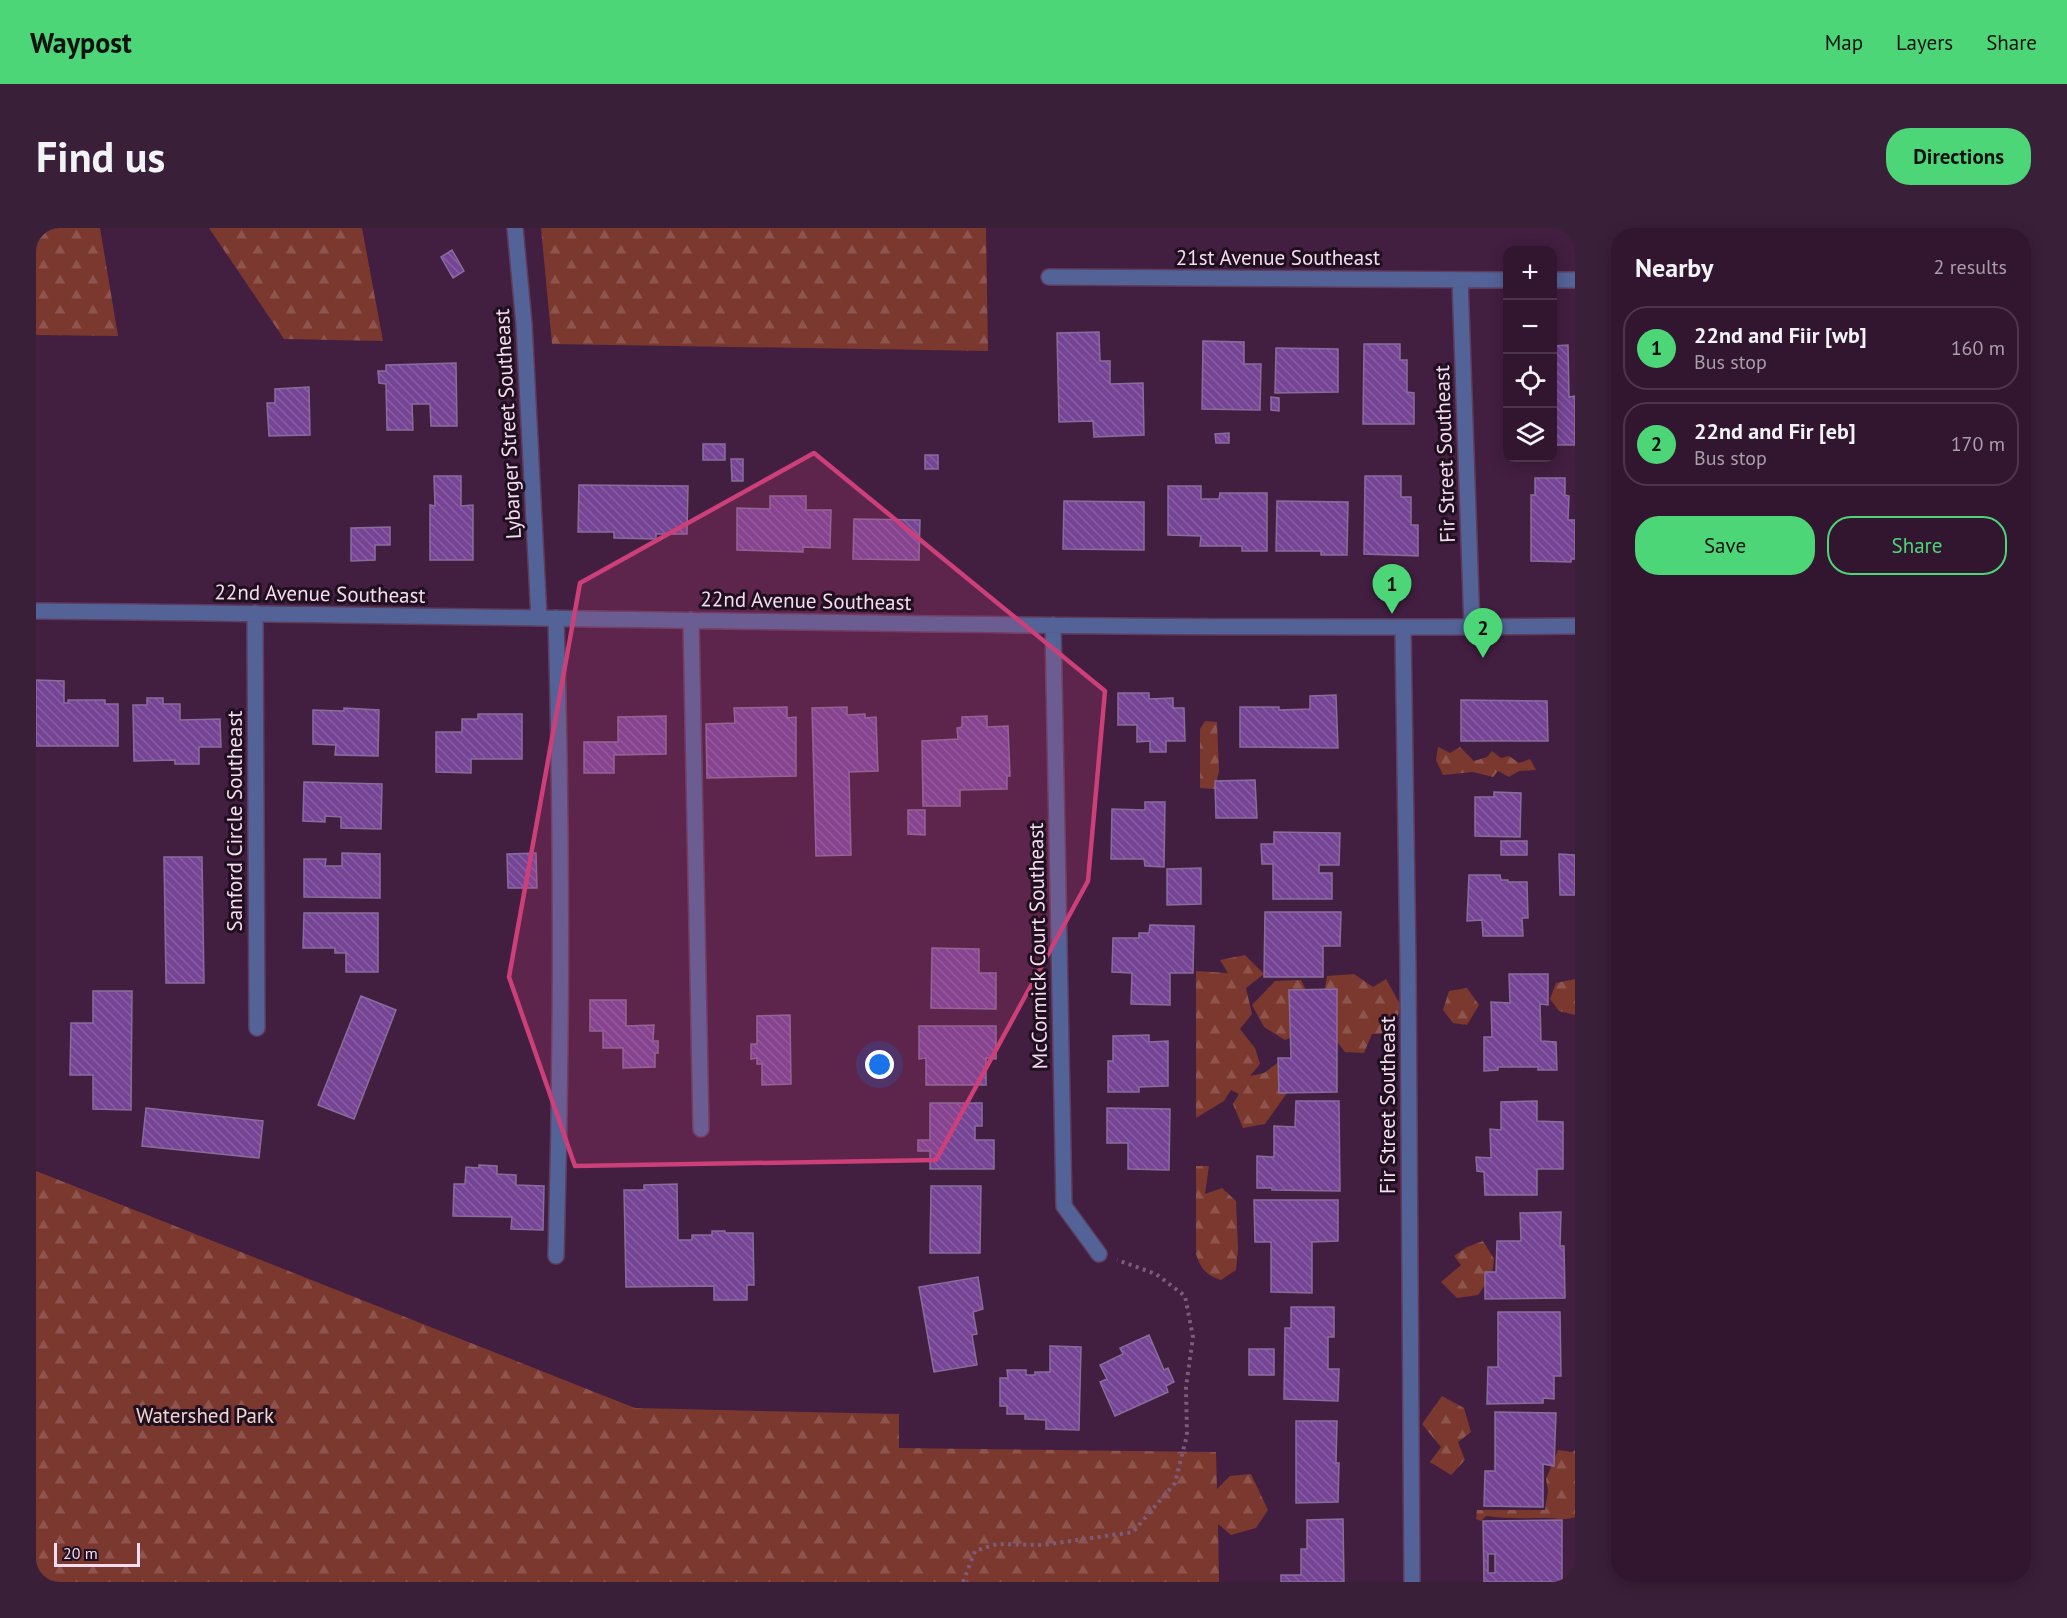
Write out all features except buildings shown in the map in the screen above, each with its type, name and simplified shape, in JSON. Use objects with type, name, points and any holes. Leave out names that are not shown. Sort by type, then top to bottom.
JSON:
[{"type":"street","name":"Lybarger Street Southeast","points":[[515,228],[524,324],[539,618]]},
{"type":"street","name":"21st Avenue Southeast","points":[[1049,277],[1503,280]]},
{"type":"street","name":"Fir Street Southeast","points":[[1460,280],[1472,627]]},
{"type":"street","points":[[1557,280],[1575,280]]},
{"type":"street","name":"22nd Avenue Southeast","points":[[36,611],[1053,625],[1402,628],[1575,626]]},
{"type":"street","name":"Sanford Circle Southeast","points":[[255,613],[257,1028]]},
{"type":"street","points":[[556,618],[559,708],[560,1095],[556,1256]]},
{"type":"street","points":[[690,620],[701,1129]]},
{"type":"street","name":"McCormick Court Southeast","points":[[1053,625],[1064,1206],[1099,1254]]},
{"type":"street","name":"Fir Street Southeast","points":[[1402,628],[1408,968],[1412,1582]]},
{"type":"path","points":[[963,1582],[975,1551],[997,1544],[1042,1545],[1133,1532],[1175,1483],[1187,1435],[1186,1387],[1193,1337],[1185,1296],[1156,1274],[1099,1254]]},
{"type":"highlighted area","points":[[814,453],[1105,691],[1088,881],[936,1160],[575,1166],[509,977],[580,583]]},
{"type":"green space","points":[[36,228],[100,228],[118,336],[36,335]]},
{"type":"green space","points":[[209,228],[362,228],[383,341],[284,339]]},
{"type":"green space","points":[[541,228],[986,228],[988,351],[552,344]]},
{"type":"green space","points":[[1205,721],[1217,722],[1219,771],[1215,789],[1200,788],[1200,729]]},
{"type":"green space","points":[[1438,747],[1450,753],[1460,747],[1474,761],[1487,757],[1492,751],[1501,758],[1509,756],[1519,763],[1530,759],[1536,770],[1519,771],[1509,777],[1498,771],[1493,777],[1473,772],[1443,775],[1436,760]]},
{"type":"green space","points":[[1245,955],[1264,974],[1246,988],[1252,1014],[1240,1029],[1255,1048],[1260,1064],[1250,1076],[1264,1073],[1280,1061],[1289,1090],[1265,1124],[1243,1128],[1233,1104],[1239,1094],[1231,1090],[1224,1101],[1196,1118],[1196,971],[1228,973],[1220,960]]},
{"type":"green space","points":[[1354,974],[1373,987],[1386,979],[1401,1006],[1392,1033],[1372,1034],[1364,1053],[1345,1052],[1330,1033],[1323,1002],[1327,976]]},
{"type":"green space","points":[[1575,979],[1575,1015],[1559,1011],[1550,999],[1556,983]]},
{"type":"green space","points":[[1301,980],[1316,1011],[1309,1030],[1285,1040],[1264,1027],[1252,1005],[1275,981]]},
{"type":"green space","points":[[1467,988],[1479,1005],[1467,1025],[1453,1023],[1443,1010],[1449,991]]},
{"type":"green space","points":[[1196,1166],[1209,1166],[1205,1194],[1222,1188],[1236,1201],[1238,1249],[1236,1270],[1221,1280],[1205,1271],[1196,1254]]},
{"type":"green space","name":"Watershed Park","points":[[36,1171],[635,1408],[899,1414],[899,1448],[1216,1452],[1217,1489],[1230,1476],[1251,1474],[1268,1510],[1256,1528],[1231,1535],[1218,1524],[1219,1582],[36,1582]]},
{"type":"green space","points":[[1483,1241],[1494,1259],[1492,1275],[1478,1295],[1457,1298],[1441,1282],[1461,1265],[1454,1256],[1467,1247]]},
{"type":"green space","points":[[1442,1396],[1464,1408],[1471,1432],[1458,1442],[1465,1460],[1451,1475],[1430,1462],[1441,1447],[1422,1424]]},
{"type":"green space","points":[[1558,1450],[1572,1452],[1575,1450],[1575,1517],[1564,1519],[1486,1516],[1481,1521],[1476,1519],[1477,1510],[1545,1510],[1548,1491],[1546,1479]]},
{"type":"place","name":"22nd and Fiir [wb]","points":[[1392,614]]},
{"type":"place","name":"22nd and Fir [eb]","points":[[1483,658]]}]
